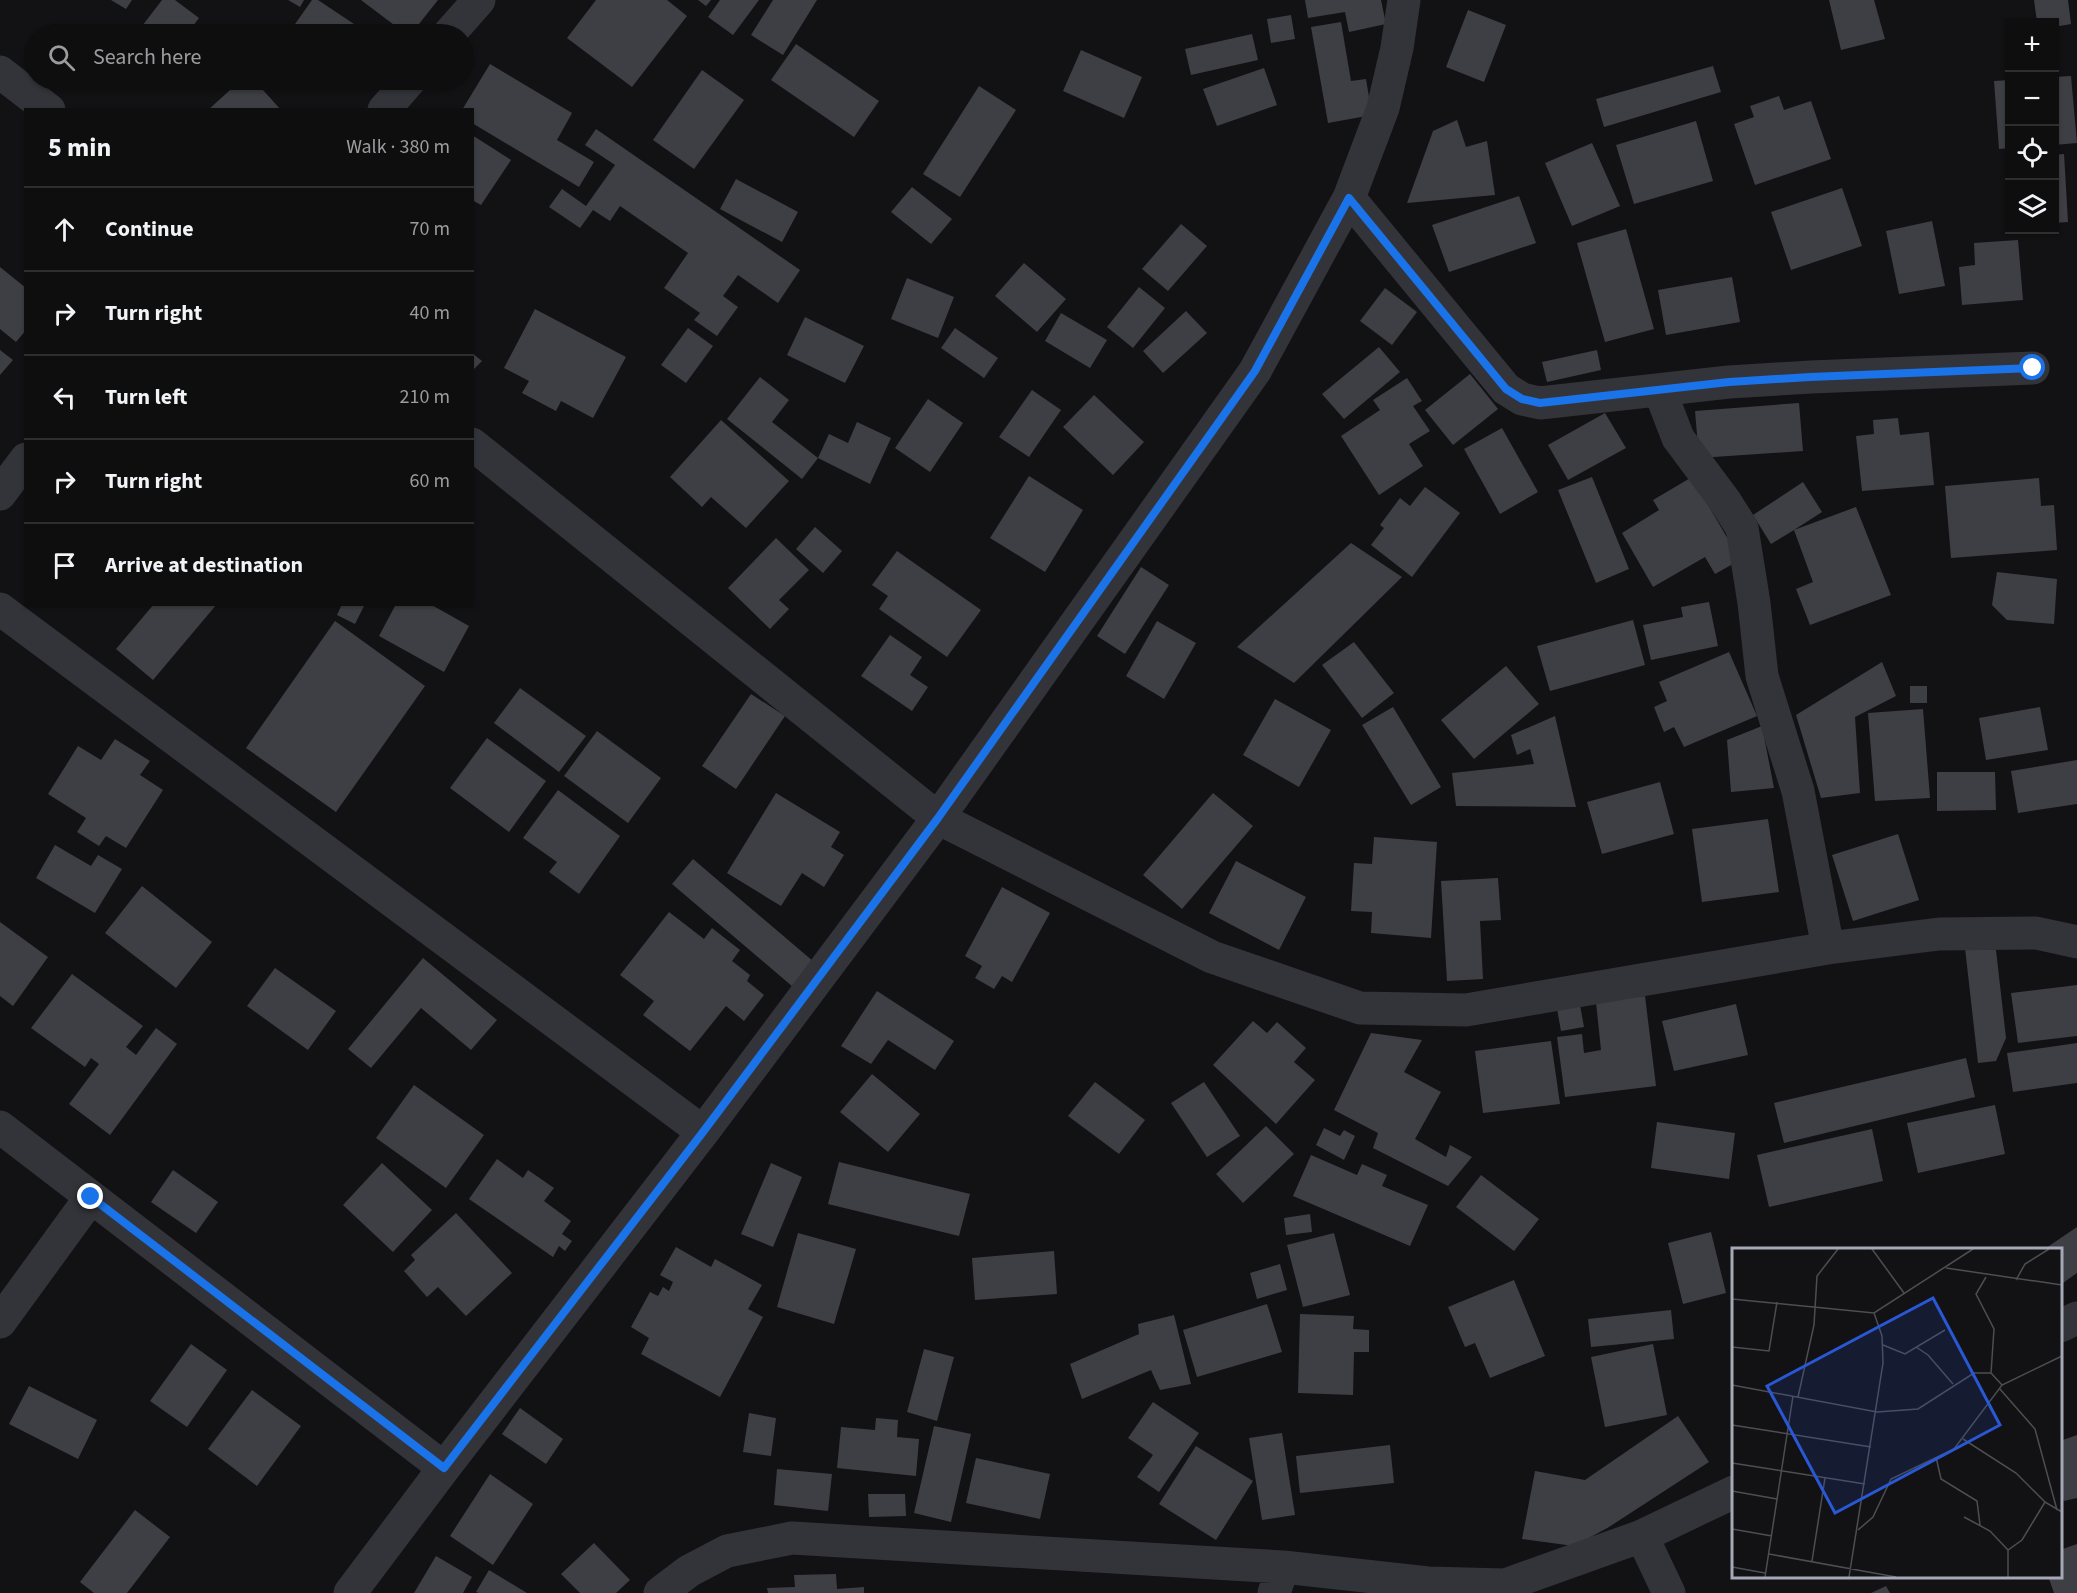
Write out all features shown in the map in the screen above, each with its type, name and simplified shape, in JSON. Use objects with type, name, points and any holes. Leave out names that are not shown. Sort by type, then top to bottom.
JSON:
[{"type":"street","points":[[458,24],[479,0]]},
{"type":"street","points":[[350,1593],[703,1132],[938,818],[1255,371],[1349,198],[1383,108],[1397,48],[1404,0]]},
{"type":"street","points":[[0,72],[46,108]]},
{"type":"street","points":[[386,108],[401,90]]},
{"type":"street","points":[[1349,198],[1506,389],[1522,399],[1540,403],[1729,382],[2033,368]]},
{"type":"street","points":[[1660,391],[1678,438],[1742,528],[1754,603],[1762,676],[1798,791],[1828,948]]},
{"type":"street","points":[[474,446],[938,818],[1212,957],[1360,1008],[1466,1010],[1828,948],[1939,934],[2036,933],[2077,942]]},
{"type":"street","points":[[0,494],[24,462]]},
{"type":"street","points":[[0,609],[703,1132]]},
{"type":"street","points":[[0,1127],[444,1468]]},
{"type":"street","points":[[0,1322],[91,1197]]},
{"type":"street","points":[[2062,1326],[2077,1318]]},
{"type":"street","points":[[660,1593],[689,1571],[727,1551],[792,1538],[1279,1580],[1505,1585],[1642,1536],[1732,1493]]},
{"type":"street","points":[[1642,1536],[1669,1593]]},
{"type":"building","points":[[111,0],[132,0],[126,9]]},
{"type":"building","points":[[162,0],[175,0],[199,18],[194,24],[144,24]]},
{"type":"building","points":[[288,0],[304,0],[300,7]]},
{"type":"building","points":[[312,0],[318,0],[354,24],[295,24]]},
{"type":"building","points":[[361,0],[438,0],[419,24],[393,24]]},
{"type":"building","points":[[596,0],[667,0],[687,16],[632,87],[567,38]]},
{"type":"building","points":[[698,0],[711,0],[706,6]]},
{"type":"building","points":[[720,0],[759,0],[733,35],[708,17]]},
{"type":"building","points":[[773,0],[817,0],[783,55],[751,35]]},
{"type":"building","points":[[1305,0],[1381,0],[1386,24],[1349,32],[1345,12],[1308,18]]},
{"type":"building","points":[[1829,0],[1874,0],[1885,39],[1841,50]]},
{"type":"building","points":[[2034,0],[2068,0],[2071,24],[2059,26],[2059,18],[2036,18]]},
{"type":"building","points":[[1468,10],[1506,25],[1484,82],[1446,67]]},
{"type":"building","points":[[1291,15],[1295,39],[1271,43],[1267,19]]},
{"type":"building","points":[[1341,22],[1351,81],[1366,79],[1372,115],[1328,123],[1311,27]]},
{"type":"building","points":[[1252,34],[1258,60],[1191,75],[1185,49]]},
{"type":"building","points":[[796,44],[879,101],[854,137],[771,80]]},
{"type":"building","points":[[1081,50],[1142,77],[1124,118],[1063,91]]},
{"type":"building","points":[[490,64],[572,113],[557,140],[594,162],[579,187],[474,124],[474,108],[463,108]]},
{"type":"building","points":[[1713,66],[1721,92],[1604,127],[1596,99]]},
{"type":"building","points":[[1264,68],[1277,105],[1217,126],[1203,89]]},
{"type":"building","points":[[702,70],[744,100],[694,169],[653,140]]},
{"type":"building","points":[[2071,76],[2077,143],[2059,145],[2059,77]]},
{"type":"building","points":[[2005,80],[2005,148],[1999,149],[1994,81]]},
{"type":"building","points":[[979,86],[1016,110],[960,197],[923,174]]},
{"type":"building","points":[[230,90],[263,90],[279,108],[210,108]]},
{"type":"building","points":[[1779,96],[1784,110],[1811,101],[1831,159],[1755,185],[1734,124],[1754,117],[1750,106]]},
{"type":"building","points":[[1457,120],[1466,147],[1487,141],[1495,195],[1407,203],[1433,131]]},
{"type":"building","points":[[1696,121],[1713,181],[1634,204],[1616,145]]},
{"type":"building","points":[[596,129],[800,270],[778,303],[738,275],[723,296],[738,307],[717,336],[694,320],[700,313],[664,288],[688,253],[620,206],[610,221],[593,210],[580,228],[549,207],[562,189],[586,206],[615,165],[585,145]]},
{"type":"building","points":[[474,136],[511,160],[481,205],[474,201]]},
{"type":"building","points":[[1592,143],[1620,206],[1572,226],[1545,163]]},
{"type":"building","points":[[2059,154],[2064,154],[2068,222],[2059,223],[2059,180]]},
{"type":"building","points":[[736,179],[798,212],[782,242],[720,209]]},
{"type":"building","points":[[912,187],[952,219],[931,244],[891,212]]},
{"type":"building","points":[[1842,188],[1862,246],[1791,270],[1771,212]]},
{"type":"building","points":[[1519,196],[1536,243],[1449,272],[1432,225]]},
{"type":"building","points":[[1932,221],[1945,286],[1899,294],[1886,231]]},
{"type":"building","points":[[1181,224],[1207,246],[1168,291],[1142,269]]},
{"type":"building","points":[[1626,229],[1654,329],[1605,342],[1577,243]]},
{"type":"building","points":[[2018,240],[2023,300],[1962,305],[1959,267],[1975,265],[1974,243]]},
{"type":"building","points":[[1024,263],[1066,299],[1037,332],[995,296]]},
{"type":"building","points":[[0,267],[24,286],[24,332],[16,342],[0,329]]},
{"type":"building","points":[[1732,277],[1740,322],[1666,335],[1658,290]]},
{"type":"building","points":[[907,278],[954,297],[938,338],[891,319]]},
{"type":"building","points":[[1139,287],[1165,308],[1133,348],[1107,327]]},
{"type":"building","points":[[1385,288],[1417,312],[1392,345],[1360,321]]},
{"type":"building","points":[[535,309],[626,357],[593,418],[561,401],[556,411],[522,393],[529,381],[504,368]]},
{"type":"building","points":[[1186,311],[1207,333],[1163,373],[1143,351]]},
{"type":"building","points":[[1061,313],[1107,340],[1090,368],[1045,341]]},
{"type":"building","points":[[805,317],[864,346],[845,383],[787,355]]},
{"type":"building","points":[[688,328],[713,346],[686,383],[661,365]]},
{"type":"building","points":[[955,328],[998,358],[984,378],[941,348]]},
{"type":"building","points":[[1379,347],[1400,372],[1344,419],[1322,394]]},
{"type":"building","points":[[0,350],[13,360],[0,375]]},
{"type":"building","points":[[1597,350],[1601,370],[1547,382],[1542,362]]},
{"type":"building","points":[[474,355],[482,361],[474,369]]},
{"type":"building","points":[[1470,374],[1498,409],[1453,445],[1425,410]]},
{"type":"building","points":[[760,377],[789,400],[772,422],[818,458],[802,479],[727,419]]},
{"type":"building","points":[[1407,378],[1422,401],[1413,406],[1430,431],[1409,444],[1423,466],[1379,495],[1341,436],[1380,410],[1373,400]]},
{"type":"building","points":[[1032,390],[1061,410],[1029,457],[999,437]]},
{"type":"building","points":[[1094,395],[1144,442],[1113,475],[1063,427]]},
{"type":"building","points":[[928,399],[963,423],[930,472],[895,448]]},
{"type":"building","points":[[1799,403],[1803,451],[1699,458],[1695,411]]},
{"type":"building","points":[[1605,413],[1626,448],[1568,480],[1548,445]]},
{"type":"building","points":[[1898,418],[1900,435],[1929,432],[1934,485],[1862,491],[1856,436],[1874,434],[1873,420]]},
{"type":"building","points":[[721,420],[789,481],[746,528],[711,497],[702,507],[670,477]]},
{"type":"building","points":[[857,422],[891,438],[870,484],[818,458],[829,434],[848,443]]},
{"type":"building","points":[[1502,428],[1538,492],[1500,514],[1464,449]]},
{"type":"building","points":[[1029,476],[1083,510],[1045,572],[990,538]]},
{"type":"building","points":[[1592,477],[1629,569],[1596,583],[1558,490]]},
{"type":"building","points":[[1692,477],[1740,560],[1715,574],[1705,557],[1653,587],[1622,533],[1659,510],[1653,500]]},
{"type":"building","points":[[2039,478],[2041,506],[2054,505],[2057,550],[1951,558],[1945,486]]},
{"type":"building","points":[[1803,482],[1822,512],[1771,544],[1753,515]]},
{"type":"building","points":[[1425,487],[1460,513],[1412,577],[1371,545],[1384,528],[1380,525],[1400,498],[1410,506]]},
{"type":"building","points":[[1856,507],[1891,595],[1810,625],[1796,589],[1813,582],[1794,530]]},
{"type":"building","points":[[815,527],[842,551],[823,573],[796,549]]},
{"type":"building","points":[[776,538],[809,570],[779,600],[789,609],[770,629],[728,588]]},
{"type":"building","points":[[1351,543],[1402,577],[1294,683],[1237,647]]},
{"type":"building","points":[[897,551],[981,610],[947,657],[879,609],[888,596],[872,585]]},
{"type":"building","points":[[1141,567],[1169,585],[1125,654],[1097,636]]},
{"type":"building","points":[[1997,572],[2057,579],[2054,624],[2007,620],[1992,605]]},
{"type":"building","points":[[1709,602],[1718,646],[1651,660],[1643,625],[1683,617],[1681,607]]},
{"type":"building","points":[[152,606],[215,606],[153,680],[116,649]]},
{"type":"building","points":[[341,606],[364,606],[355,624],[337,615]]},
{"type":"building","points":[[395,606],[434,606],[469,626],[444,672],[379,636]]},
{"type":"building","points":[[1633,620],[1645,665],[1550,691],[1537,646]]},
{"type":"building","points":[[335,621],[425,686],[336,812],[246,748]]},
{"type":"building","points":[[1157,621],[1196,643],[1164,699],[1126,676]]},
{"type":"building","points":[[890,635],[922,657],[910,675],[928,687],[912,711],[861,676]]},
{"type":"building","points":[[1354,642],[1394,693],[1362,718],[1322,665]]},
{"type":"building","points":[[1729,652],[1757,716],[1684,747],[1674,727],[1664,732],[1654,707],[1667,701],[1659,682]]},
{"type":"building","points":[[1882,662],[1896,696],[1855,717],[1860,793],[1821,798],[1796,715]]},
{"type":"building","points":[[1506,666],[1539,704],[1474,759],[1441,720]]},
{"type":"building","points":[[1910,686],[1927,686],[1927,703],[1910,703]]},
{"type":"building","points":[[520,688],[586,736],[559,772],[494,723]]},
{"type":"building","points":[[751,694],[785,716],[736,789],[702,766]]},
{"type":"building","points":[[1275,699],[1331,730],[1299,787],[1243,755]]},
{"type":"building","points":[[1393,707],[1441,787],[1411,805],[1362,725]]},
{"type":"building","points":[[2040,707],[2048,750],[1986,760],[1979,718]]},
{"type":"building","points":[[1923,709],[1930,798],[1875,801],[1868,713]]},
{"type":"building","points":[[1555,716],[1576,807],[1456,806],[1452,773],[1534,764],[1530,749],[1517,755],[1511,735]]},
{"type":"building","points":[[1762,726],[1774,788],[1731,792],[1727,740]]},
{"type":"building","points":[[597,731],[661,778],[628,823],[564,776]]},
{"type":"building","points":[[487,738],[546,781],[509,832],[450,788]]},
{"type":"building","points":[[115,739],[150,761],[140,775],[163,790],[126,848],[106,836],[99,846],[77,832],[86,818],[48,794],[78,746],[101,760]]},
{"type":"building","points":[[2077,760],[2077,804],[2018,813],[2011,771]]},
{"type":"building","points":[[1937,772],[1995,772],[1996,810],[1937,811]]},
{"type":"building","points":[[1660,782],[1674,834],[1602,854],[1587,802]]},
{"type":"building","points":[[558,790],[620,836],[579,894],[549,872],[557,862],[523,838]]},
{"type":"building","points":[[776,793],[840,832],[831,847],[844,855],[824,887],[802,873],[781,906],[727,873]]},
{"type":"building","points":[[1213,793],[1253,826],[1182,909],[1143,875]]},
{"type":"building","points":[[1768,819],[1779,892],[1702,902],[1692,829]]},
{"type":"building","points":[[1898,834],[1919,900],[1853,921],[1832,855]]},
{"type":"building","points":[[1374,837],[1437,842],[1431,938],[1371,933],[1372,912],[1351,911],[1354,863],[1372,864]]},
{"type":"building","points":[[55,845],[91,866],[98,855],[122,869],[95,913],[36,878]]},
{"type":"building","points":[[693,859],[814,962],[793,987],[672,884]]},
{"type":"building","points":[[1236,861],[1306,897],[1279,950],[1209,913]]},
{"type":"building","points":[[1498,878],[1501,920],[1480,921],[1483,979],[1447,981],[1441,881]]},
{"type":"building","points":[[142,886],[212,942],[176,988],[105,933]]},
{"type":"building","points":[[1002,887],[1050,913],[1012,982],[1002,976],[994,989],[975,978],[982,966],[965,956]]},
{"type":"building","points":[[669,912],[704,939],[712,928],[740,950],[732,961],[750,975],[747,981],[764,995],[744,1021],[726,1006],[690,1051],[643,1015],[654,1001],[620,975]]},
{"type":"building","points":[[0,922],[48,957],[13,1006],[0,996]]},
{"type":"building","points":[[1965,948],[1996,950],[2006,1038],[1996,1061],[1978,1063]]},
{"type":"building","points":[[423,958],[497,1020],[471,1050],[421,1008],[371,1068],[348,1049]]},
{"type":"building","points":[[275,968],[336,1011],[308,1050],[247,1006]]},
{"type":"building","points":[[72,974],[143,1026],[126,1047],[136,1055],[156,1028],[177,1044],[110,1135],[69,1104],[99,1064],[91,1058],[85,1067],[31,1028]]},
{"type":"building","points":[[2077,985],[2077,1036],[2018,1043],[2011,993]]},
{"type":"building","points":[[877,991],[954,1041],[935,1070],[888,1040],[871,1064],[841,1046]]},
{"type":"building","points":[[1645,996],[1656,1086],[1565,1097],[1557,1037],[1582,1034],[1584,1053],[1601,1050],[1596,1002]]},
{"type":"building","points":[[1736,1004],[1748,1055],[1674,1071],[1662,1021]]},
{"type":"building","points":[[1580,1005],[1584,1027],[1561,1031],[1557,1009]]},
{"type":"building","points":[[1253,1021],[1267,1033],[1277,1022],[1306,1048],[1294,1062],[1315,1080],[1276,1124],[1213,1065]]},
{"type":"building","points":[[1371,1033],[1422,1040],[1404,1072],[1441,1092],[1415,1139],[1446,1157],[1450,1145],[1472,1157],[1448,1186],[1373,1148],[1378,1133],[1334,1110]]},
{"type":"building","points":[[1551,1041],[1560,1104],[1483,1113],[1475,1051]]},
{"type":"building","points":[[2077,1043],[2077,1083],[2013,1092],[2007,1053]]},
{"type":"building","points":[[1966,1058],[1975,1097],[1784,1143],[1774,1103]]},
{"type":"building","points":[[872,1074],[920,1114],[888,1152],[840,1112]]},
{"type":"building","points":[[1095,1082],[1145,1120],[1119,1154],[1068,1116]]},
{"type":"building","points":[[1204,1082],[1240,1136],[1207,1157],[1171,1103]]},
{"type":"building","points":[[414,1085],[484,1135],[446,1188],[376,1138]]},
{"type":"building","points":[[1995,1105],[2005,1154],[1918,1173],[1907,1123]]},
{"type":"building","points":[[1657,1122],[1735,1133],[1729,1179],[1651,1168]]},
{"type":"building","points":[[1266,1126],[1294,1154],[1243,1203],[1216,1174]]},
{"type":"building","points":[[1324,1128],[1340,1136],[1344,1130],[1355,1136],[1344,1160],[1316,1145]]},
{"type":"building","points":[[1872,1129],[1883,1181],[1769,1207],[1757,1155]]},
{"type":"building","points":[[1311,1155],[1357,1175],[1362,1164],[1387,1175],[1382,1186],[1428,1205],[1410,1246],[1293,1196]]},
{"type":"building","points":[[497,1159],[523,1178],[528,1170],[554,1188],[544,1201],[571,1221],[562,1234],[572,1241],[565,1251],[559,1246],[553,1257],[469,1199]]},
{"type":"building","points":[[839,1162],[970,1194],[959,1236],[828,1204]]},
{"type":"building","points":[[382,1163],[432,1210],[393,1252],[343,1205]]},
{"type":"building","points":[[771,1163],[802,1177],[773,1247],[741,1234]]},
{"type":"building","points":[[173,1170],[218,1202],[196,1233],[151,1202]]},
{"type":"building","points":[[1481,1175],[1539,1219],[1514,1251],[1456,1207]]},
{"type":"building","points":[[456,1213],[512,1273],[466,1316],[438,1287],[427,1297],[404,1271],[415,1260],[411,1255]]},
{"type":"building","points":[[1310,1214],[1312,1232],[1286,1235],[1284,1218]]},
{"type":"building","points":[[2077,1227],[2077,1273],[2062,1284],[2062,1248],[2046,1248]]},
{"type":"building","points":[[1711,1232],[1726,1293],[1683,1304],[1668,1243]]},
{"type":"building","points":[[798,1233],[856,1249],[834,1324],[777,1307]]},
{"type":"building","points":[[1334,1233],[1350,1295],[1303,1307],[1287,1245]]},
{"type":"building","points":[[676,1247],[711,1267],[715,1259],[762,1285],[748,1309],[763,1317],[720,1397],[641,1354],[649,1338],[631,1327],[650,1292],[658,1296],[663,1287],[669,1291],[673,1282],[660,1275]]},
{"type":"building","points":[[1054,1251],[1057,1294],[975,1300],[972,1258]]},
{"type":"building","points":[[1280,1264],[1287,1290],[1257,1299],[1250,1273]]},
{"type":"building","points":[[1514,1280],[1545,1356],[1490,1378],[1475,1343],[1465,1347],[1448,1307]]},
{"type":"building","points":[[1267,1304],[1282,1352],[1197,1377],[1183,1330]]},
{"type":"building","points":[[1671,1310],[1674,1339],[1591,1347],[1588,1319]]},
{"type":"building","points":[[1300,1314],[1354,1316],[1353,1329],[1369,1330],[1369,1352],[1354,1352],[1353,1395],[1298,1393]]},
{"type":"building","points":[[1174,1315],[1191,1384],[1160,1390],[1151,1370],[1082,1399],[1070,1364],[1139,1334],[1138,1324]]},
{"type":"building","points":[[191,1344],[227,1370],[187,1427],[150,1401]]},
{"type":"building","points":[[1653,1344],[1667,1415],[1605,1427],[1591,1357]]},
{"type":"building","points":[[924,1349],[954,1357],[937,1421],[907,1412]]},
{"type":"building","points":[[29,1386],[97,1420],[78,1459],[9,1424]]},
{"type":"building","points":[[252,1390],[301,1426],[257,1486],[208,1449]]},
{"type":"building","points":[[1153,1402],[1199,1433],[1159,1492],[1137,1477],[1153,1455],[1128,1438]]},
{"type":"building","points":[[520,1408],[563,1439],[546,1464],[502,1434]]},
{"type":"building","points":[[749,1413],[776,1418],[771,1456],[743,1452]]},
{"type":"building","points":[[1678,1416],[1709,1462],[1609,1527],[1574,1546],[1522,1539],[1535,1471],[1585,1480]]},
{"type":"building","points":[[876,1418],[898,1420],[897,1437],[919,1439],[916,1476],[837,1468],[841,1427],[875,1430]]},
{"type":"building","points":[[934,1426],[971,1434],[951,1522],[914,1513]]},
{"type":"building","points":[[1282,1433],[1295,1515],[1262,1520],[1249,1438]]},
{"type":"building","points":[[2077,1435],[2077,1498],[2064,1501],[2062,1496],[2062,1440]]},
{"type":"building","points":[[1390,1445],[1394,1483],[1300,1493],[1296,1456]]},
{"type":"building","points":[[1196,1446],[1253,1481],[1216,1540],[1159,1504]]},
{"type":"building","points":[[976,1458],[1050,1474],[1040,1519],[966,1503]]},
{"type":"building","points":[[777,1469],[832,1474],[828,1511],[774,1505]]},
{"type":"building","points":[[490,1474],[533,1504],[493,1565],[450,1536]]},
{"type":"building","points":[[868,1494],[905,1494],[906,1516],[869,1517]]},
{"type":"building","points":[[135,1510],[170,1537],[127,1593],[94,1593],[80,1582]]},
{"type":"building","points":[[594,1543],[630,1580],[616,1593],[580,1593],[561,1574]]},
{"type":"building","points":[[2077,1544],[2077,1593],[2054,1593],[2049,1578],[2062,1578],[2062,1549]]},
{"type":"building","points":[[436,1556],[472,1577],[463,1593],[414,1593]]},
{"type":"building","points":[[489,1570],[527,1593],[476,1592]]},
{"type":"building","points":[[836,1574],[837,1589],[864,1587],[864,1593],[768,1593],[767,1588],[795,1587],[794,1575]]},
{"type":"building","points":[[1886,1586],[1890,1593],[1871,1593]]},
{"type":"route","points":[[91,1197],[444,1468],[703,1132],[938,818],[1255,371],[1349,198],[1506,389],[1522,399],[1540,403],[1729,382],[2033,368]]}]
